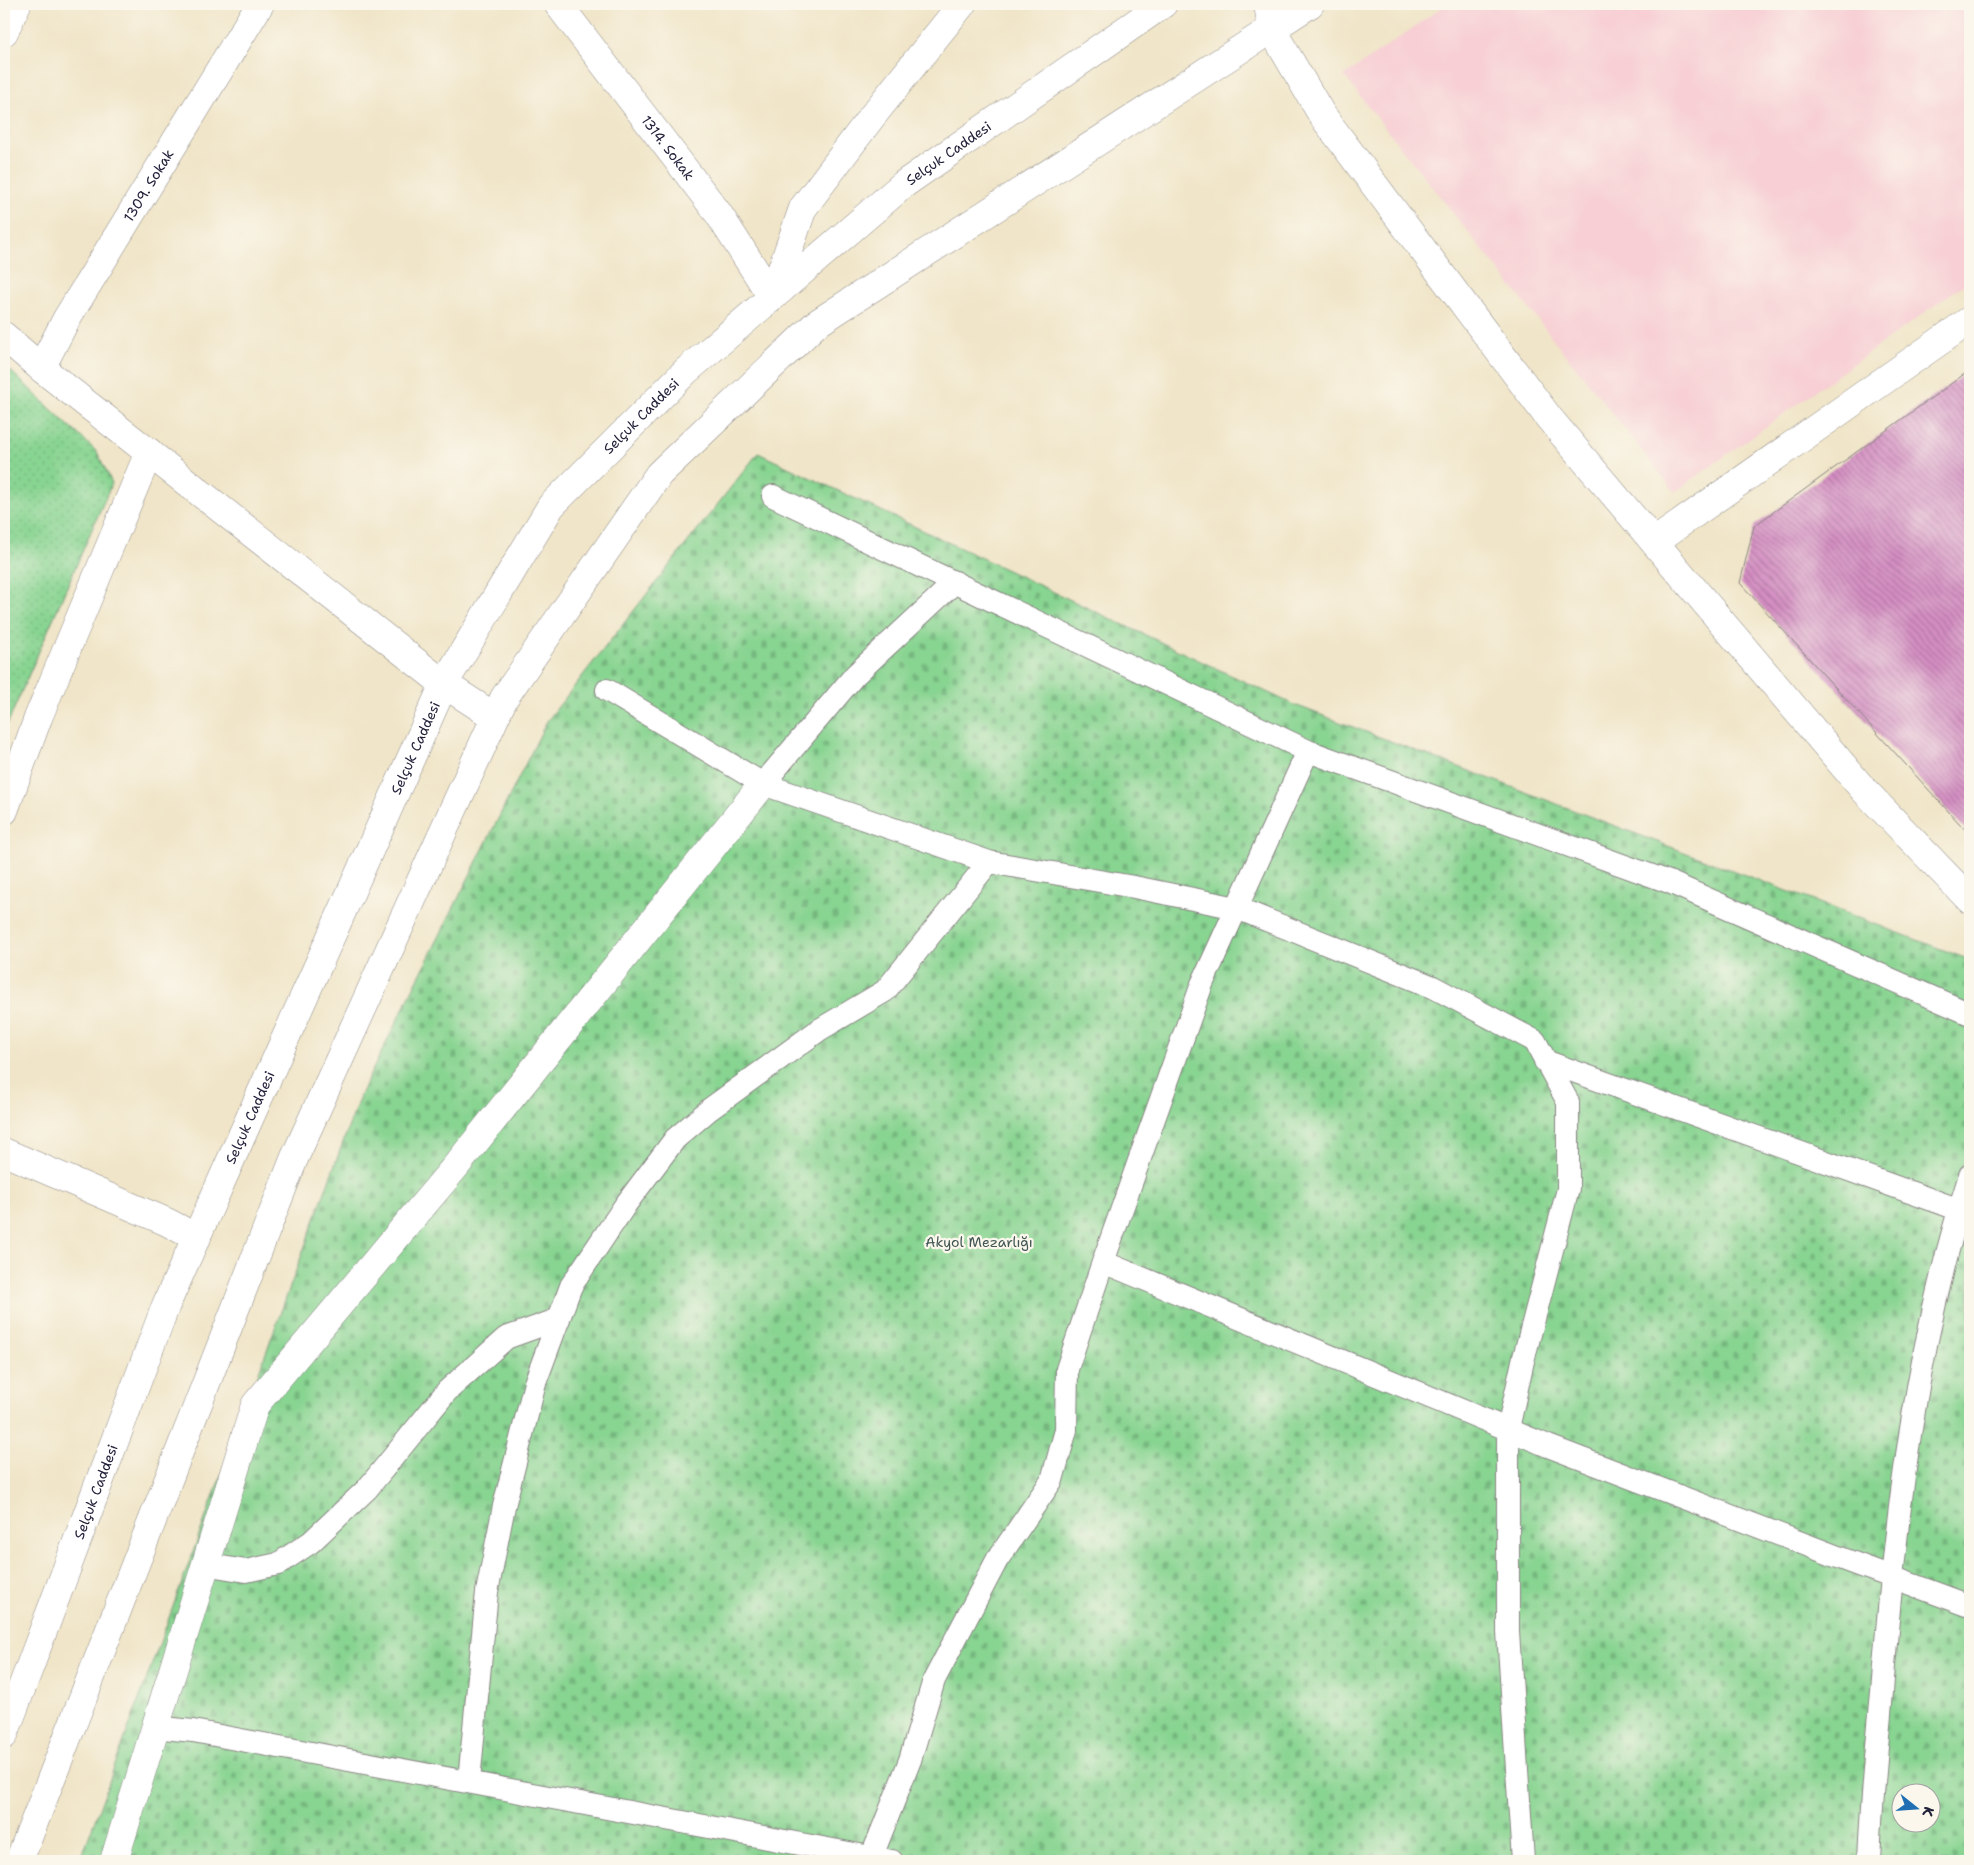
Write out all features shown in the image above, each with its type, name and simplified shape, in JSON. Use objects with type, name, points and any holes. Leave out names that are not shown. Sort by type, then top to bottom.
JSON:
[{"type":"street","points":[[4,32],[17,4]]},
{"type":"street","name":"1309. Sokak","points":[[41,368],[67,318],[260,4]]},
{"type":"street","name":"1314. Sokak","points":[[558,4],[718,213],[772,297]]},
{"type":"street","points":[[772,297],[803,208],[870,119],[962,4]]},
{"type":"street","name":"Selçuk Caddesi","points":[[4,1735],[166,1305],[444,684],[551,506],[686,371],[904,184],[1162,4]]},
{"type":"street","points":[[19,1861],[294,1159],[504,698],[660,474],[816,324],[1270,17],[1310,4]]},
{"type":"street","points":[[1270,17],[1328,123],[1548,418],[1863,789],[1970,900]]},
{"type":"street","points":[[1654,542],[1970,320]]},
{"type":"street","points":[[4,336],[41,368],[444,684],[495,717]]},
{"type":"street","points":[[4,811],[38,718],[149,452]]},
{"type":"street","points":[[114,1861],[204,1564],[255,1405],[456,1166],[763,784]]},
{"type":"street","points":[[4,1152],[167,1222],[197,1238]]},
{"type":"lane","points":[[773,496],[1308,751],[1669,882],[1970,1014]]},
{"type":"lane","points":[[763,784],[855,675],[955,582]]},
{"type":"lane","points":[[607,690],[763,784],[989,862],[1134,887],[1236,908],[1433,986],[1535,1042],[1568,1102],[1568,1189],[1523,1361],[1508,1429],[1508,1632],[1524,1861]]},
{"type":"lane","points":[[154,1727],[192,1731],[469,1781],[878,1860],[934,1680],[997,1560],[1052,1480],[1066,1430],[1067,1369],[1103,1262],[1202,984],[1308,751]]},
{"type":"lane","points":[[469,1781],[487,1592],[504,1506],[534,1383],[571,1286],[626,1204],[676,1139],[710,1109],[819,1030],[885,990],[989,862]]},
{"type":"lane","points":[[1545,1061],[1960,1210]]},
{"type":"lane","points":[[1869,1861],[1891,1577],[1908,1444],[1941,1280],[1970,1175]]},
{"type":"lane","points":[[1103,1262],[1508,1429],[1970,1606]]},
{"type":"lane","points":[[204,1564],[246,1571],[278,1564],[311,1542],[367,1488],[447,1392],[506,1338],[559,1319]]},
{"type":"shaded area","points":[[1447,4],[1970,4],[1970,280],[1675,492],[1344,76]]},
{"type":"green space","points":[[4,365],[97,452],[112,483],[4,732]]},
{"type":"green space","name":"Akyol Mezarlığı","points":[[758,453],[1292,704],[1970,960],[1970,1861],[80,1861],[361,1093],[547,721]]},
{"type":"building","points":[[1970,370],[1970,835],[1740,583],[1754,526]]}]
